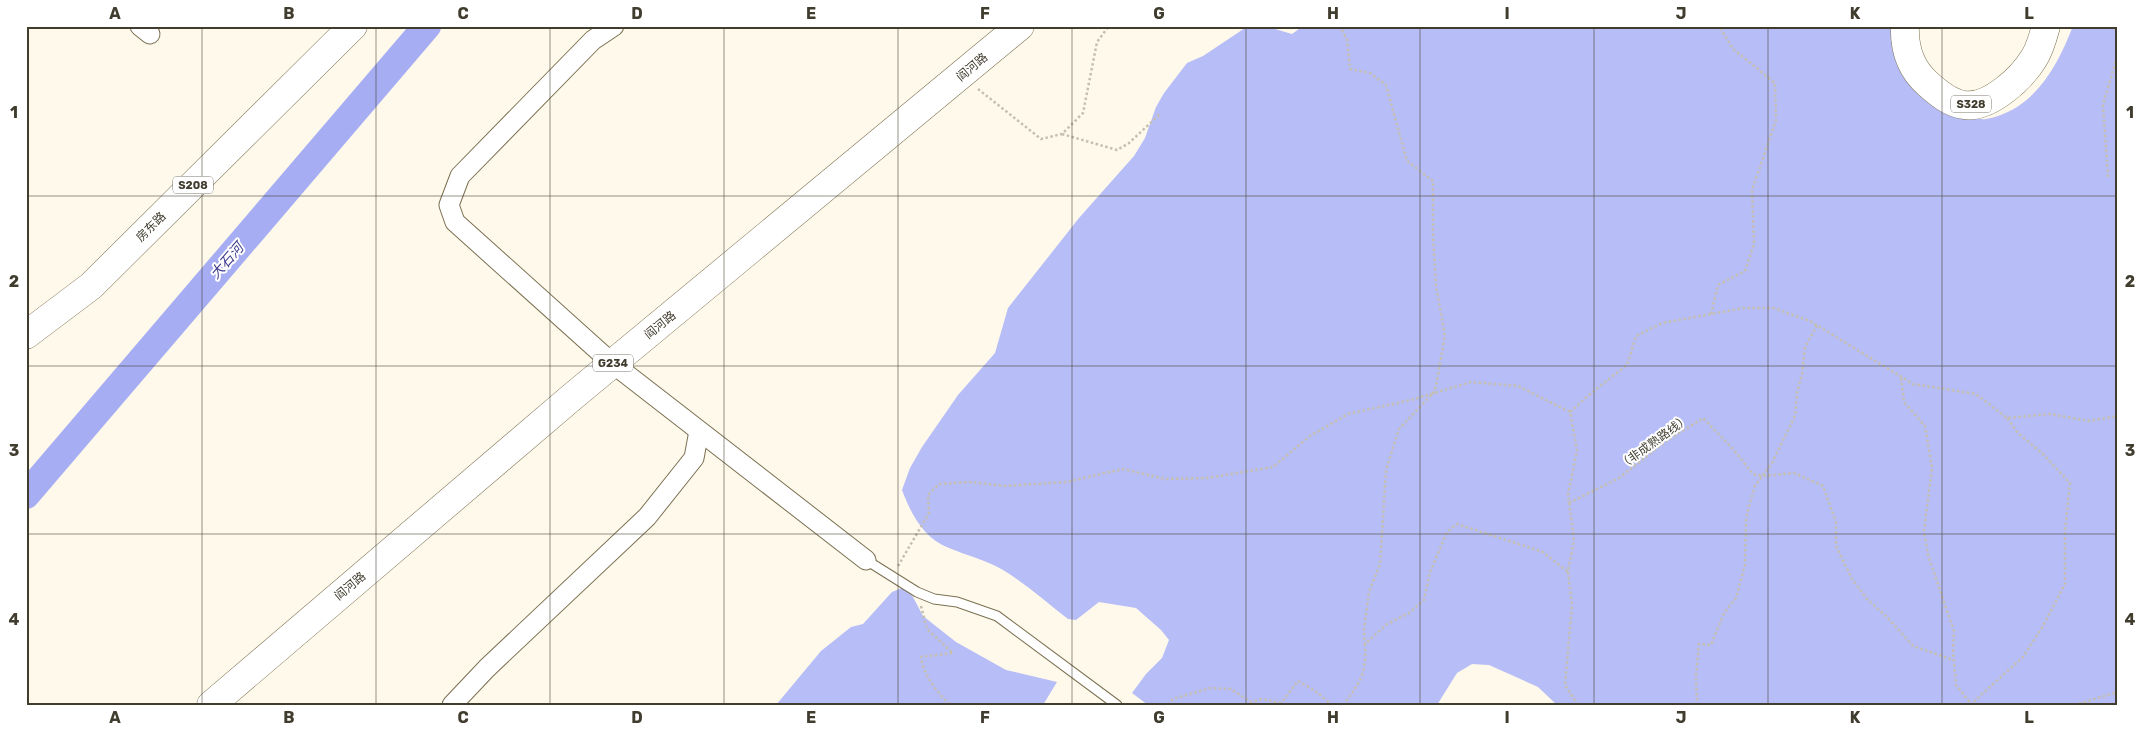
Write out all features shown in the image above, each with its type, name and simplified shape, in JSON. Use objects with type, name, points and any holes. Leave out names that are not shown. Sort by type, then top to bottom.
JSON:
[{"type":"main road","name":"房东路","points":[[26,335],[91,286],[353,26]]},
{"type":"main road","name":"阎河路","points":[[211,705],[612,364],[962,76],[1020,26]]},
{"type":"main road","name":"S328","points":[[1905,26],[1907,56],[1919,76],[1948,100],[1964,106],[1981,102],[2000,93],[2026,70],[2035,56],[2046,26]]},
{"type":"street","points":[[614,26],[593,40],[460,176],[449,205],[454,222],[612,364],[866,560]]},
{"type":"street","points":[[452,705],[487,668],[647,518],[694,458],[698,431]]},
{"type":"lane","points":[[866,560],[917,592],[934,599],[957,602],[997,616],[1117,705]]},
{"type":"path","points":[[1062,134],[1083,113],[1097,42],[1109,26]]},
{"type":"path","points":[[1339,26],[1346,39],[1350,69],[1370,73],[1386,85],[1407,161],[1433,181],[1433,234],[1436,286],[1445,336],[1435,391],[1399,429],[1386,470],[1380,564],[1370,592],[1364,630],[1367,664],[1358,686],[1343,705]]},
{"type":"path","points":[[1711,314],[1718,285],[1745,271],[1754,244],[1752,190],[1776,120],[1775,83],[1733,49],[1719,26]]},
{"type":"path","points":[[2108,177],[2103,105],[2118,53]]},
{"type":"path","points":[[962,76],[1041,139],[1062,134],[1117,150],[1129,143],[1160,114]]},
{"type":"path","points":[[1570,412],[1627,365],[1636,336],[1662,323],[1744,308],[1773,308],[1810,321],[1913,384],[1976,394],[2008,418],[2018,433],[2070,483],[2065,531],[2065,584],[2023,657],[1971,704],[1956,684],[1953,660],[1954,631],[1928,555],[1924,530],[1932,468],[1925,426],[1904,402],[1901,377]]},
{"type":"path","points":[[1695,705],[1697,699],[1696,676],[1699,644],[1711,644],[1724,613],[1736,598],[1745,565],[1746,520],[1749,506],[1755,486],[1772,464],[1795,416],[1797,392],[1802,375],[1804,347],[1817,326]]},
{"type":"path","points":[[892,576],[929,513],[928,495],[939,484],[970,482],[1005,486],[1066,482],[1123,469],[1165,479],[1207,478],[1273,467],[1310,436],[1348,414],[1411,400],[1435,391],[1471,382],[1518,386],[1570,412]]},
{"type":"path","points":[[1570,412],[1577,450],[1568,495],[1574,540],[1568,572],[1572,605],[1565,685],[1578,705]]},
{"type":"path","points":[[2008,418],[2050,414],[2089,421],[2118,416]]},
{"type":"path","name":"（非成熟路线）","points":[[1569,503],[1619,478],[1665,442],[1702,418],[1734,449],[1753,474],[1762,476]]},
{"type":"path","points":[[1762,476],[1794,473],[1822,486],[1836,522],[1836,546],[1852,579],[1867,599],[1889,619],[1913,646],[1953,660]]},
{"type":"path","points":[[1365,644],[1387,624],[1410,613],[1424,600],[1430,572],[1447,532],[1457,524],[1543,552],[1568,572]]},
{"type":"path","points":[[917,592],[927,629],[953,653],[921,657],[923,669],[950,705]]},
{"type":"path","points":[[1168,705],[1173,699],[1210,688],[1231,689],[1252,702],[1262,699],[1281,703],[1298,681],[1314,690],[1332,705]]},
{"type":"path","points":[[2074,705],[2118,692]]},
{"type":"shaded area","points":[[1265,26],[1292,34],[1303,26],[1893,26],[1967,116],[1984,119],[2003,114],[2018,106],[2042,84],[2059,57],[2073,26],[2118,26],[2118,705],[1557,705],[1538,687],[1489,665],[1472,664],[1457,673],[1437,705],[1148,705],[1132,693],[1146,674],[1162,658],[1169,640],[1161,630],[1136,608],[1099,602],[1076,620],[1068,619],[1003,570],[932,539],[914,517],[902,490],[910,468],[922,447],[958,395],[995,353],[1008,308],[1079,218],[1134,156],[1145,138],[1156,107],[1164,93],[1187,63],[1203,56],[1245,28]]},
{"type":"shaded area","points":[[904,587],[913,597],[923,616],[956,642],[1006,670],[1057,682],[1043,705],[776,705],[821,651],[851,627],[863,624],[892,592]]},
{"type":"waterway","name":"大石河","points":[[26,495],[427,26]]}]
